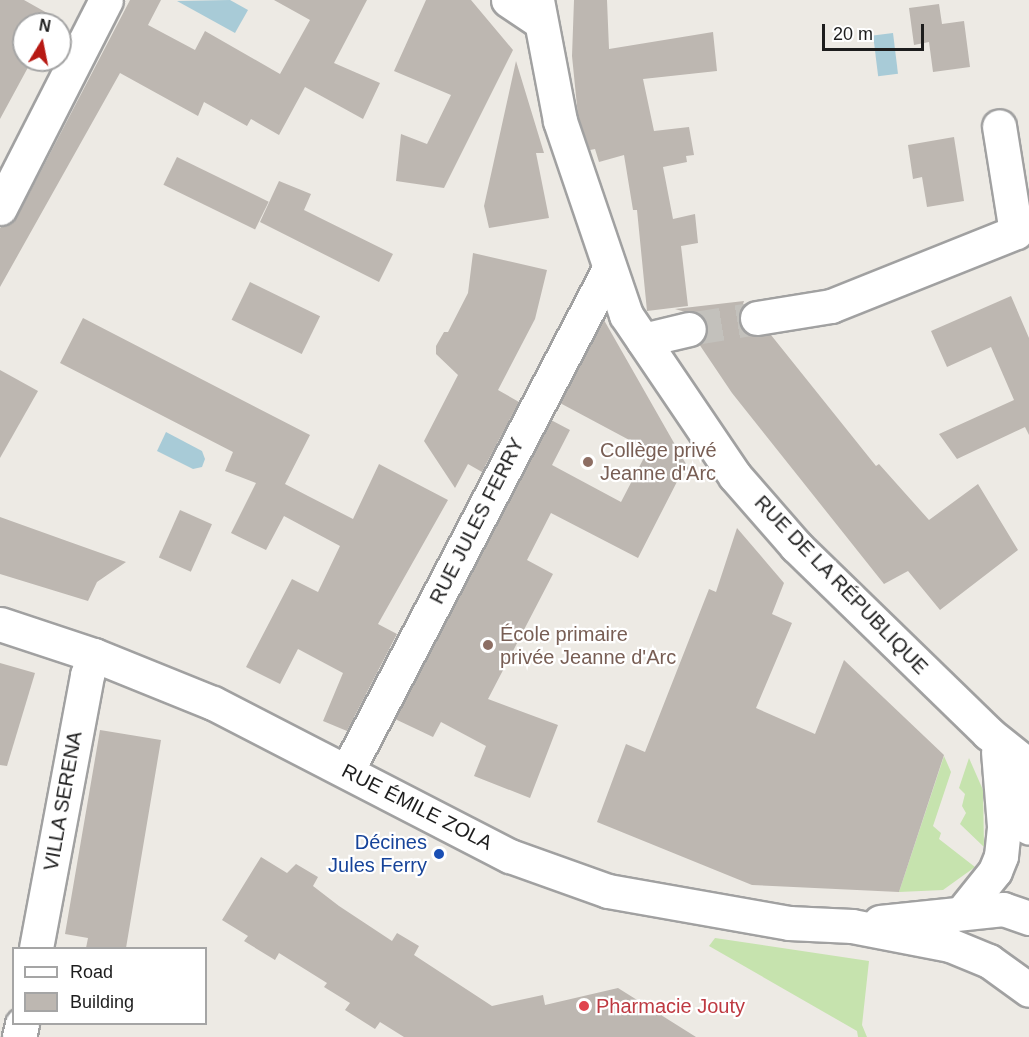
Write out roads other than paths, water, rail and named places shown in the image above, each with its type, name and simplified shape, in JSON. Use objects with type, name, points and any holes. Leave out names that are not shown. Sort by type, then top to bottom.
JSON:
[{"type":"street","points":[[0,208],[106,0]]},
{"type":"street","points":[[507,0],[537,10]]},
{"type":"street","name":"RUE DE LA RÉPUBLIQUE","points":[[537,10],[560,121],[608,271],[626,315],[735,476],[796,546],[993,742],[1029,766]]},
{"type":"street","points":[[757,318],[831,306],[1016,232],[999,126]]},
{"type":"street","name":"RUE JULES FERRY","points":[[347,771],[608,271]]},
{"type":"street","points":[[643,340],[689,329]]},
{"type":"street","name":"RUE ÉMILE ZOLA","points":[[0,624],[94,655],[213,703],[510,856],[608,891],[789,922],[852,926],[968,950],[1029,990]]},
{"type":"street","name":"VILLA SERENA","points":[[36,947],[87,675],[94,655]]},
{"type":"street","points":[[963,911],[995,872],[1001,856],[1004,826],[993,742]]},
{"type":"street","name":"RUE DE LA RÉPUBLIQUE","points":[[993,742],[1024,800],[1029,828]]},
{"type":"street","name":"RUE ÉMILE ZOLA","points":[[852,926],[963,911],[1003,909],[1029,918]]},
{"type":"water","points":[[230,0],[248,10],[235,33],[177,1]]},
{"type":"water","points":[[893,33],[898,74],[878,76],[873,35]]},
{"type":"water","points":[[166,432],[202,451],[205,459],[202,467],[193,469],[157,451]]},
{"type":"tunnel","points":[[689,329],[757,318]]},
{"type":"place","name":"Collège privé Jeanne d'Arc","points":[[588,462]]},
{"type":"place","name":"École primaire privée Jeanne d'Arc","points":[[488,645]]},
{"type":"place","name":"Décines Jules Ferry","points":[[439,854]]},
{"type":"place","name":"Pharmacie Jouty","points":[[584,1006]]}]
